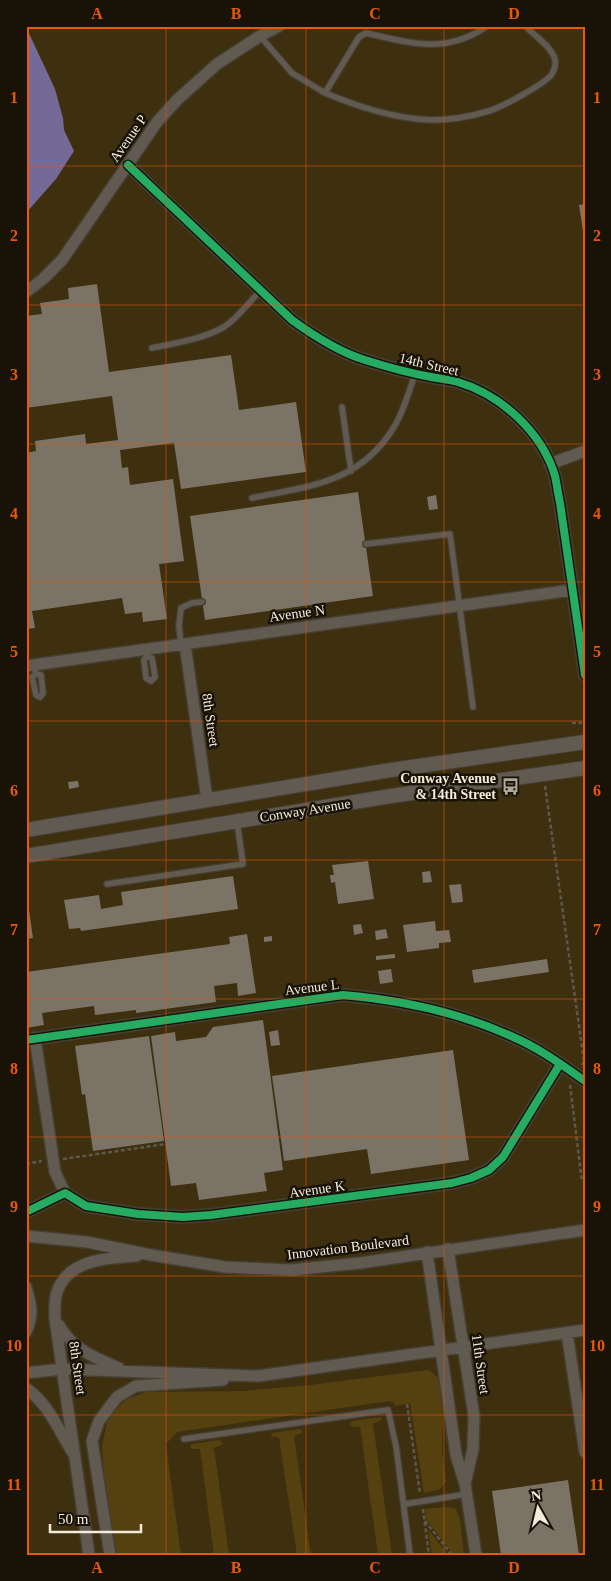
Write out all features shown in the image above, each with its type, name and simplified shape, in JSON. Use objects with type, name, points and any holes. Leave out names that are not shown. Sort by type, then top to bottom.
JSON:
[{"type":"street","name":"Avenue P","points":[[26,292],[43,279],[62,260],[157,122],[177,100],[217,64],[279,26]]},
{"type":"street","name":"14th Street","points":[[128,165],[292,320],[312,334],[363,360],[415,374],[457,382],[485,394],[510,410],[529,430],[544,452],[554,476],[560,503],[585,675]]},
{"type":"street","points":[[550,464],[585,451]]},
{"type":"street","name":"Avenue N","points":[[32,669],[146,653],[183,644],[572,590]]},
{"type":"street","name":"8th Street","points":[[183,644],[207,800]]},
{"type":"street","name":"Conway Avenue","points":[[26,830],[391,770],[585,742]]},
{"type":"street","name":"Conway Avenue","points":[[26,856],[400,795],[585,768]]},
{"type":"street","name":"Avenue L","points":[[31,1039],[343,995],[378,998],[473,1020],[514,1037],[580,1078]]},
{"type":"street","points":[[26,1212],[65,1193],[55,1172],[31,1039]]},
{"type":"street","name":"Avenue K","points":[[65,1193],[86,1206],[138,1214],[183,1217],[221,1214],[472,1178],[489,1170],[503,1157],[560,1064]]},
{"type":"street","name":"Innovation Boulevard","points":[[26,1236],[87,1242],[226,1267],[291,1270],[360,1263],[585,1230]]},
{"type":"street","name":"11th Street","points":[[448,1249],[474,1416],[473,1449],[466,1489]]},
{"type":"street","name":"11th Street","points":[[427,1252],[456,1455],[466,1489],[476,1555]]},
{"type":"street","name":"8th Street","points":[[89,1555],[55,1319],[56,1293],[64,1279],[77,1268],[88,1263],[104,1258],[151,1255]]},
{"type":"street","points":[[26,1287],[30,1302],[31,1321],[26,1332]]},
{"type":"street","points":[[55,1319],[65,1336],[81,1350],[126,1371]]},
{"type":"street","points":[[110,1555],[92,1441],[99,1421],[113,1402],[125,1391],[136,1386],[199,1383],[258,1376],[585,1330]]},
{"type":"street","points":[[567,1333],[585,1452]]},
{"type":"street","points":[[26,1373],[63,1369],[258,1376]]},
{"type":"street","points":[[26,1388],[38,1397],[50,1412],[63,1438],[75,1455]]},
{"type":"lane","points":[[325,94],[359,37],[366,33],[416,45],[446,44],[479,32],[486,26]]},
{"type":"lane","points":[[260,36],[292,73],[325,94],[356,106],[393,115],[433,120],[491,110],[521,96],[551,76],[556,61],[552,52],[525,26]]},
{"type":"lane","points":[[152,348],[195,338],[225,326],[261,290]]},
{"type":"lane","points":[[252,498],[322,484],[351,471],[379,449],[395,426],[415,374]]},
{"type":"lane","points":[[342,407],[351,471]]},
{"type":"lane","points":[[366,544],[450,534],[473,706]]},
{"type":"lane","points":[[183,644],[179,625],[181,608],[192,602],[202,602]]},
{"type":"lane","points":[[106,884],[243,864],[237,821]]},
{"type":"lane","points":[[184,1439],[388,1410],[396,1446],[410,1555]]},
{"type":"lane","points":[[404,1504],[466,1489]]},
{"type":"path","points":[[572,724],[582,723]]},
{"type":"path","points":[[545,785],[584,1061],[580,1078],[569,1087],[582,1182]]},
{"type":"path","points":[[56,1159],[166,1144]]},
{"type":"path","points":[[26,1164],[43,1161]]},
{"type":"path","points":[[407,1404],[429,1555]]},
{"type":"path","points":[[424,1520],[452,1555]]},
{"type":"shaded area","points":[[26,26],[585,26],[585,1555],[26,1555]]},
{"type":"shaded area","points":[[26,27],[55,89],[63,118],[64,130],[74,151],[56,179],[26,213]]},
{"type":"shaded area","points":[[428,1370],[439,1379],[443,1413],[442,1451],[446,1482],[440,1489],[424,1493],[410,1403],[395,1406],[394,1402],[389,1401],[177,1432],[166,1444],[181,1555],[116,1555],[104,1481],[102,1446],[107,1422],[113,1412],[127,1399],[146,1392],[244,1391],[310,1385]]},
{"type":"shaded area","points":[[381,1417],[382,1420],[373,1424],[392,1555],[378,1555],[360,1426],[353,1427],[350,1425],[352,1421]]},
{"type":"shaded area","points":[[302,1430],[302,1433],[294,1436],[311,1555],[297,1555],[279,1438],[271,1436],[272,1433]]},
{"type":"shaded area","points":[[220,1440],[223,1444],[214,1448],[229,1555],[214,1555],[200,1449],[192,1449],[190,1445]]},
{"type":"shaded area","points":[[446,1507],[456,1509],[460,1521],[464,1555],[454,1555],[426,1519],[425,1509]]},
{"type":"shaded area","points":[[428,1529],[448,1555],[432,1555]]},
{"type":"building","points":[[585,204],[585,231],[583,231],[579,205]]},
{"type":"building","points":[[97,284],[109,372],[231,355],[239,410],[296,402],[306,472],[181,489],[174,443],[120,450],[122,468],[128,467],[130,485],[173,479],[184,561],[159,564],[167,619],[143,622],[142,612],[125,614],[122,598],[32,611],[35,628],[26,629],[26,453],[36,451],[35,441],[85,434],[86,444],[118,440],[112,396],[26,408],[26,316],[42,314],[40,303],[69,299],[68,288]]},
{"type":"building","points":[[358,492],[373,596],[205,620],[190,516]]},
{"type":"building","points":[[436,495],[438,509],[429,510],[427,497]]},
{"type":"building","points":[[78,781],[79,787],[69,789],[68,782]]},
{"type":"building","points":[[368,861],[374,899],[338,904],[335,882],[331,883],[330,875],[334,875],[332,865]]},
{"type":"building","points":[[430,871],[432,882],[423,883],[422,872]]},
{"type":"building","points":[[233,876],[238,909],[81,931],[80,928],[69,929],[64,900],[99,895],[101,909],[123,905],[121,892]]},
{"type":"building","points":[[461,884],[463,902],[452,903],[449,885]]},
{"type":"building","points":[[26,910],[29,910],[33,938],[26,939]]},
{"type":"building","points":[[435,921],[436,931],[449,930],[451,942],[439,943],[439,948],[407,952],[403,925]]},
{"type":"building","points":[[361,924],[363,933],[354,935],[353,925]]},
{"type":"building","points":[[386,929],[388,938],[376,940],[375,931]]},
{"type":"building","points":[[247,934],[256,993],[238,996],[237,983],[214,986],[216,1002],[136,1013],[136,1010],[95,1015],[94,1006],[42,1013],[44,1025],[26,1028],[26,972],[230,944],[229,937]]},
{"type":"building","points":[[272,936],[272,941],[264,942],[264,937]]},
{"type":"building","points":[[395,954],[395,958],[376,960],[376,956]]},
{"type":"building","points":[[547,959],[549,972],[474,983],[472,970]]},
{"type":"building","points":[[391,969],[393,982],[380,984],[378,971]]},
{"type":"building","points":[[263,1020],[283,1170],[264,1173],[267,1191],[199,1200],[196,1183],[171,1186],[151,1036],[175,1032],[176,1041],[206,1037],[213,1027]]},
{"type":"building","points":[[278,1030],[280,1045],[271,1046],[269,1032]]},
{"type":"building","points":[[149,1036],[164,1141],[93,1151],[85,1094],[82,1095],[75,1046]]},
{"type":"building","points":[[453,1050],[469,1160],[371,1174],[367,1149],[284,1161],[272,1076]]},
{"type":"building","points":[[568,1480],[579,1555],[501,1555],[492,1491]]},
{"type":"cycle path","points":[[128,165],[292,320],[309,332],[355,357],[406,372],[455,381],[474,388],[504,406],[530,430],[549,460],[555,476],[585,675]]},
{"type":"cycle path","points":[[26,1040],[343,995],[409,1004],[473,1021],[523,1041],[585,1081]]},
{"type":"cycle path","points":[[26,1212],[65,1193],[86,1206],[138,1214],[183,1217],[211,1215],[452,1183],[471,1178],[489,1170],[503,1157],[560,1064]]},
{"type":"place","name":"Conway Avenue & 14th Street","points":[[510,786]]}]
